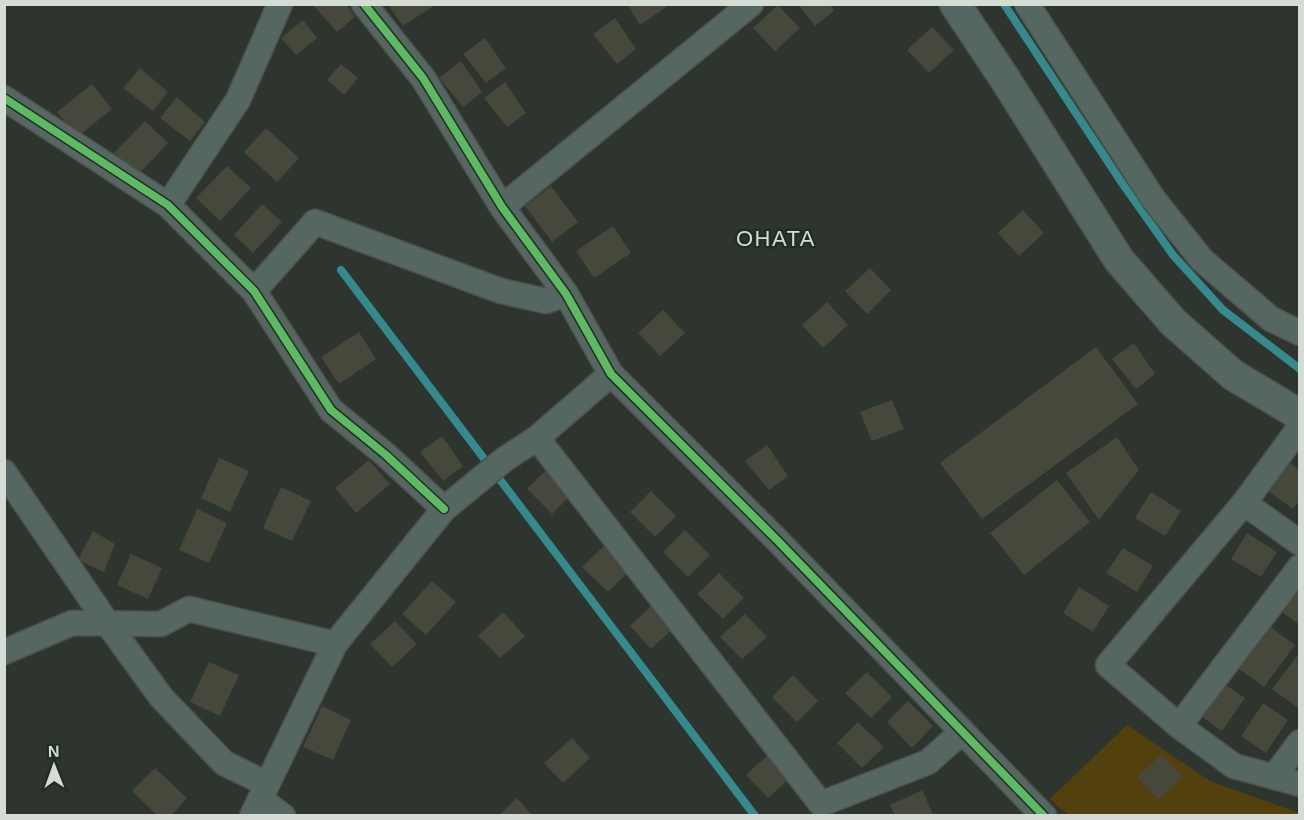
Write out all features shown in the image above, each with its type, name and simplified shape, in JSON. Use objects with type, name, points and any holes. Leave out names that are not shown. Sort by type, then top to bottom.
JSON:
[{"type":"street","points":[[168,205],[237,100],[280,4]]},
{"type":"street","points":[[364,4],[423,78],[502,207],[566,294],[611,374],[785,548],[1044,816]]},
{"type":"street","points":[[502,207],[751,4]]},
{"type":"street","points":[[955,4],[1119,260],[1173,322],[1233,375],[1299,416]]},
{"type":"street","points":[[1027,4],[1154,200],[1202,260],[1270,319],[1299,333]]},
{"type":"street","points":[[4,98],[168,205],[254,291],[331,410],[386,455],[444,508]]},
{"type":"street","points":[[254,291],[315,222],[501,291],[546,300],[566,294]]},
{"type":"street","points":[[260,799],[335,644],[444,508],[505,459],[537,438],[611,374]]},
{"type":"street","points":[[1299,426],[1244,503],[1108,665],[1179,726],[1234,766],[1299,784]]},
{"type":"street","points":[[537,438],[821,804],[928,762],[962,732]]},
{"type":"street","points":[[4,472],[160,697],[260,799],[283,816]]},
{"type":"street","points":[[1244,503],[1299,543]]},
{"type":"street","points":[[1179,726],[1299,567]]},
{"type":"street","points":[[4,652],[72,623],[161,624],[189,609],[335,644]]},
{"type":"street","points":[[1274,777],[1299,742]]},
{"type":"shaded area","points":[[1127,725],[1210,781],[1299,813],[1299,815],[1068,815],[1050,799]]},
{"type":"building","points":[[312,4],[346,4],[355,17],[337,32]]},
{"type":"building","points":[[627,4],[671,4],[640,25]]},
{"type":"building","points":[[798,4],[830,4],[834,11],[815,26]]},
{"type":"building","points":[[388,5],[435,5],[403,26]]},
{"type":"building","points":[[778,5],[800,28],[775,51],[753,28]]},
{"type":"building","points":[[615,18],[636,49],[617,64],[593,34]]},
{"type":"building","points":[[303,20],[317,38],[296,55],[281,38]]},
{"type":"building","points":[[932,27],[954,50],[929,73],[907,50]]},
{"type":"building","points":[[485,38],[506,68],[486,83],[463,54]]},
{"type":"building","points":[[461,61],[482,92],[463,107],[439,78]]},
{"type":"building","points":[[341,64],[358,78],[344,95],[327,80]]},
{"type":"building","points":[[140,68],[168,92],[153,111],[123,88]]},
{"type":"building","points":[[505,82],[526,113],[507,127],[484,98]]},
{"type":"building","points":[[92,84],[112,109],[77,137],[57,112]]},
{"type":"building","points":[[177,97],[205,122],[190,141],[160,118]]},
{"type":"building","points":[[145,121],[168,143],[137,176],[114,153]]},
{"type":"building","points":[[266,128],[299,158],[277,182],[244,152]]},
{"type":"building","points":[[227,166],[251,188],[220,221],[196,198]]},
{"type":"building","points":[[551,186],[578,222],[552,242],[525,206]]},
{"type":"building","points":[[262,204],[282,222],[253,253],[234,235]]},
{"type":"building","points":[[1023,210],[1044,233],[1019,256],[998,233]]},
{"type":"building","points":[[613,226],[631,253],[594,278],[576,251]]},
{"type":"building","points":[[870,268],[891,290],[867,314],[845,291]]},
{"type":"building","points":[[827,302],[848,325],[823,348],[802,325]]},
{"type":"building","points":[[663,310],[685,333],[660,356],[638,333]]},
{"type":"building","points":[[359,332],[376,359],[339,384],[321,357]]},
{"type":"building","points":[[1134,343],[1155,374],[1136,389],[1112,359]]},
{"type":"building","points":[[1096,347],[1138,404],[982,519],[940,463]]},
{"type":"building","points":[[892,400],[904,429],[872,441],[860,412]]},
{"type":"building","points":[[442,436],[463,466],[443,481],[420,452]]},
{"type":"building","points":[[1117,437],[1139,470],[1099,520],[1066,473]]},
{"type":"building","points":[[767,445],[788,476],[769,490],[745,461]]},
{"type":"building","points":[[219,458],[249,471],[230,512],[201,498]]},
{"type":"building","points":[[369,460],[390,484],[356,513],[335,488]]},
{"type":"building","points":[[1289,462],[1300,470],[1300,500],[1293,509],[1268,491]]},
{"type":"building","points":[[548,468],[573,493],[552,514],[527,489]]},
{"type":"building","points":[[1057,480],[1090,522],[1024,575],[990,533]]},
{"type":"building","points":[[281,487],[311,501],[292,541],[263,528]]},
{"type":"building","points":[[651,491],[676,516],[655,537],[630,512]]},
{"type":"building","points":[[1151,492],[1181,511],[1165,536],[1135,518]]},
{"type":"building","points":[[197,509],[227,523],[209,563],[179,550]]},
{"type":"building","points":[[685,530],[710,555],[688,577],[663,552]]},
{"type":"building","points":[[93,531],[115,544],[104,572],[78,560]]},
{"type":"building","points":[[1247,533],[1277,552],[1261,577],[1231,559]]},
{"type":"building","points":[[604,546],[629,571],[608,592],[582,567]]},
{"type":"building","points":[[1123,548],[1153,566],[1137,592],[1106,573]]},
{"type":"building","points":[[131,554],[162,568],[148,599],[117,585]]},
{"type":"building","points":[[719,573],[744,598],[723,619],[697,594]]},
{"type":"building","points":[[432,581],[456,602],[426,635],[402,614]]},
{"type":"building","points":[[1079,587],[1109,606],[1093,632],[1063,613]]},
{"type":"building","points":[[1300,589],[1300,625],[1282,612]]},
{"type":"building","points":[[654,603],[676,626],[651,649],[630,626]]},
{"type":"building","points":[[503,612],[525,636],[500,658],[478,636]]},
{"type":"building","points":[[745,614],[767,637],[742,659],[720,637]]},
{"type":"building","points":[[395,621],[417,644],[392,667],[370,644]]},
{"type":"building","points":[[1262,621],[1295,645],[1264,687],[1231,663]]},
{"type":"building","points":[[1300,652],[1300,709],[1272,689]]},
{"type":"building","points":[[209,662],[239,675],[220,716],[190,702]]},
{"type":"building","points":[[867,672],[892,697],[871,718],[845,693]]},
{"type":"building","points":[[793,675],[818,701],[797,722],[772,697]]},
{"type":"building","points":[[1220,681],[1245,698],[1222,731],[1198,714]]},
{"type":"building","points":[[908,701],[933,726],[912,748],[887,722]]},
{"type":"building","points":[[1263,703],[1288,720],[1266,753],[1241,736]]},
{"type":"building","points":[[322,706],[351,720],[333,760],[303,747]]},
{"type":"building","points":[[858,722],[884,747],[862,768],[837,743]]},
{"type":"building","points":[[572,738],[590,758],[563,783],[544,763]]},
{"type":"building","points":[[771,752],[793,775],[768,798],[746,775]]},
{"type":"building","points":[[1162,754],[1183,777],[1158,800],[1137,777]]},
{"type":"building","points":[[155,768],[187,798],[171,816],[158,816],[132,791]]},
{"type":"building","points":[[922,790],[934,816],[895,816],[890,805]]},
{"type":"building","points":[[517,798],[533,816],[498,816]]},
{"type":"waterway","points":[[1004,4],[1122,183],[1173,255],[1223,310],[1300,369]]},
{"type":"waterway","points":[[341,270],[755,816]]},
{"type":"cycle path","points":[[364,4],[423,78],[502,207],[566,294],[611,374],[777,540],[1044,816]]},
{"type":"cycle path","points":[[4,98],[168,205],[254,291],[331,410],[386,455],[444,509]]},
{"type":"district","name":"OHATA","points":[[776,238]]}]
